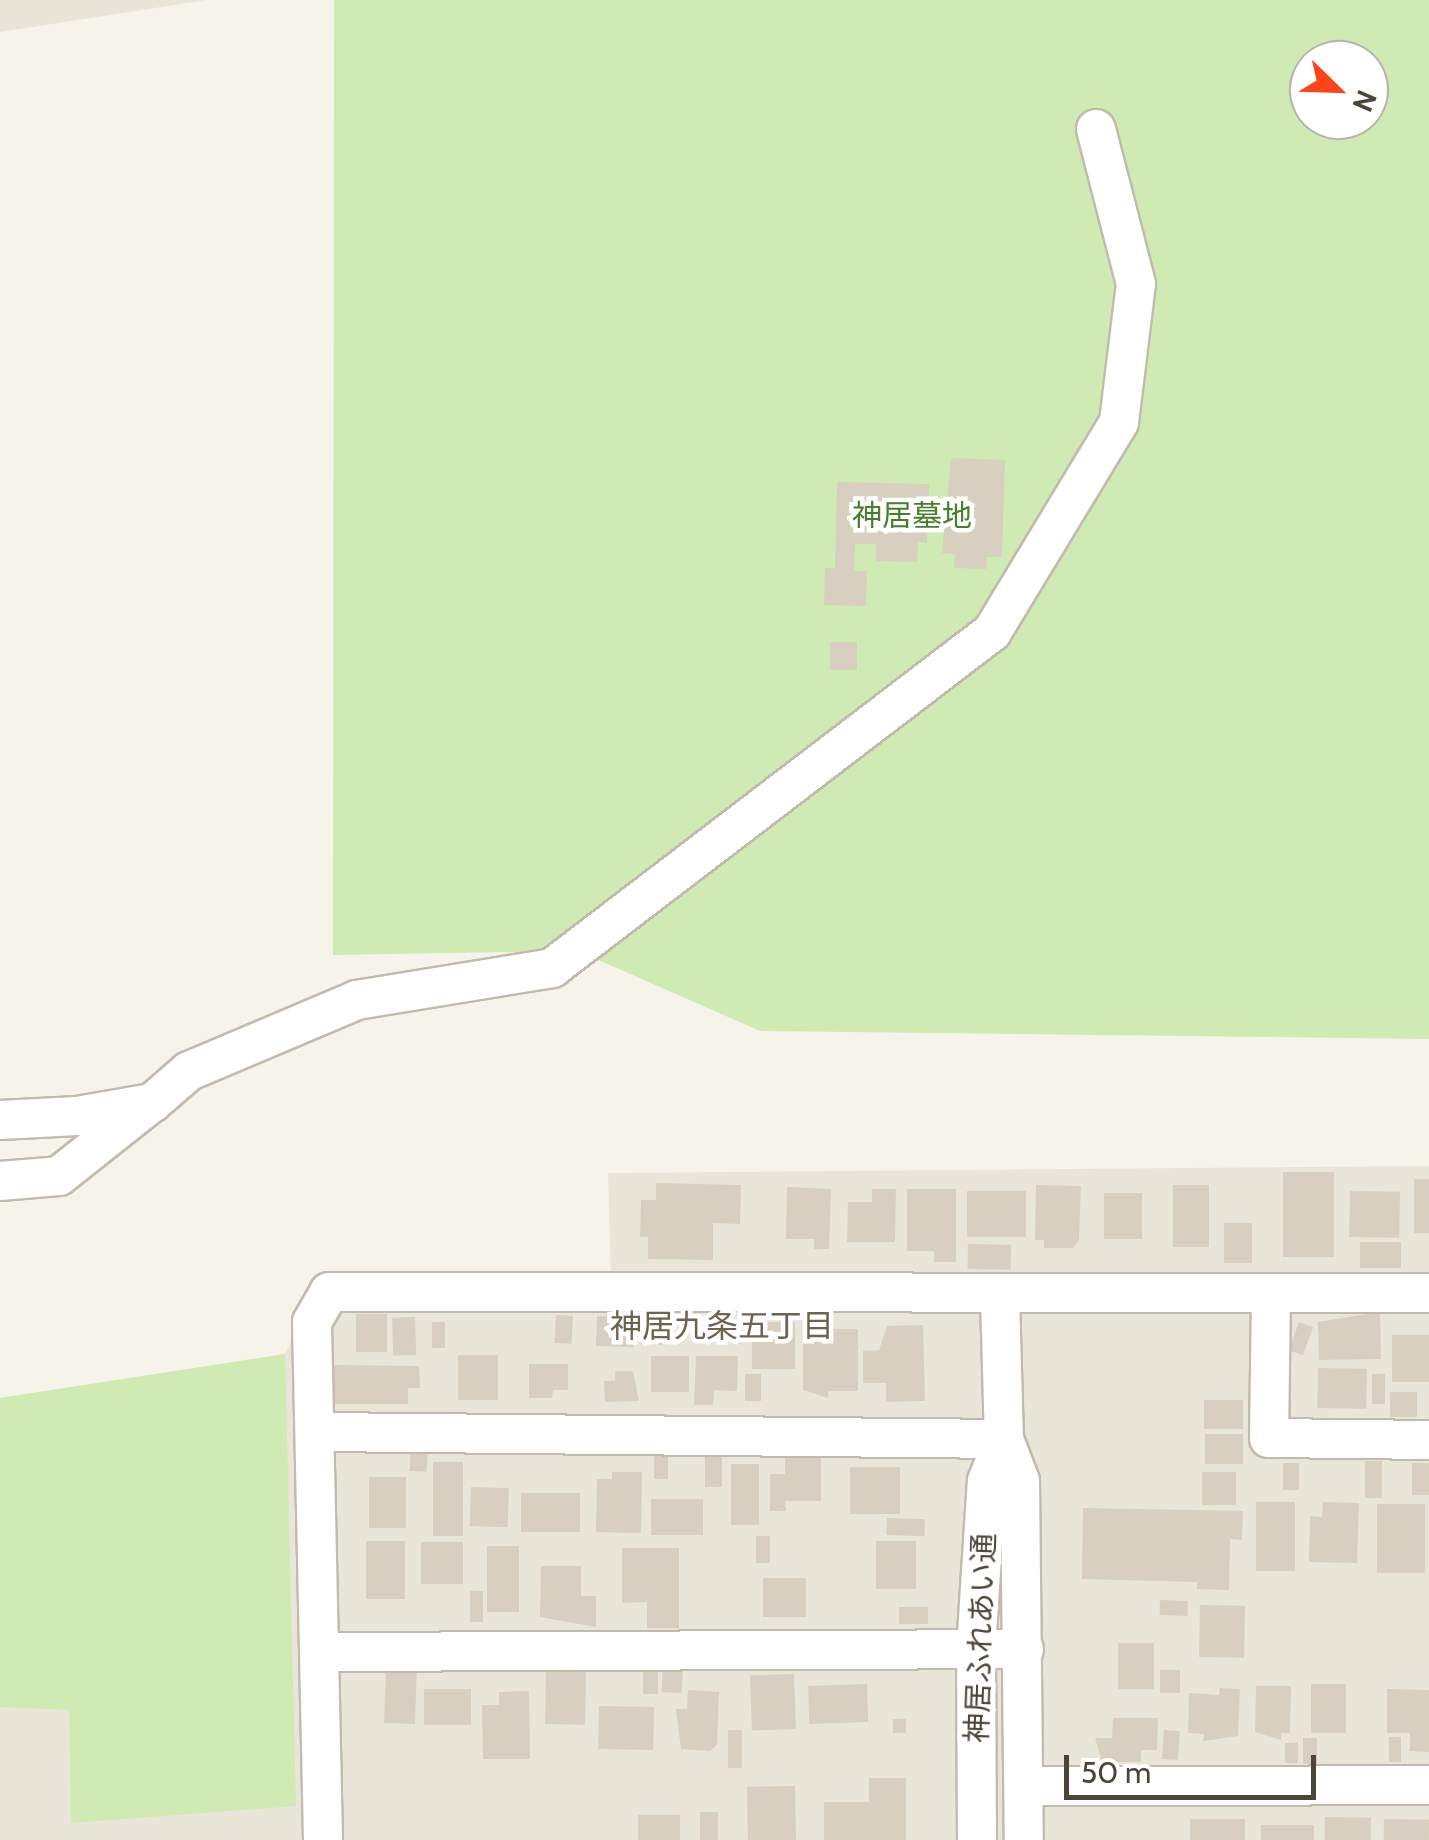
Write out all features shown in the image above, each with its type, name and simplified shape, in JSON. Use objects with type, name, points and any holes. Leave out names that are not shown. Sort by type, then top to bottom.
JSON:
[{"type":"street","points":[[0,1181],[59,1176],[190,1071],[357,1000],[552,968],[992,632],[1119,422],[1136,284],[1096,129]]},
{"type":"street","points":[[0,1120],[78,1116],[152,1103]]},
{"type":"street","points":[[323,1840],[312,1322],[329,1292],[1000,1297],[1429,1293]]},
{"type":"street","points":[[1271,1295],[1269,1438],[1429,1440]]},
{"type":"street","name":"神居ふれあい通","points":[[1000,1297],[1004,1439],[1020,1481],[1024,1840]]},
{"type":"street","points":[[317,1432],[1004,1439]]},
{"type":"street","name":"神居ふれあい通","points":[[977,1840],[976,1649],[987,1481],[1004,1439]]},
{"type":"street","points":[[322,1652],[1024,1649]]},
{"type":"street","points":[[1024,1786],[1429,1785]]},
{"type":"shaded area","points":[[0,0],[207,0],[0,32]]},
{"type":"shaded area","points":[[1429,1166],[1429,1840],[0,1840],[0,1398],[285,1354],[320,1281],[611,1281],[608,1173]]},
{"type":"green space","name":"神居墓地","points":[[334,0],[1429,0],[1429,1039],[760,1031],[578,951],[333,955]]},
{"type":"green space","points":[[285,1354],[296,1806],[71,1823],[69,1710],[0,1707],[0,1398]]},
{"type":"building","points":[[951,458],[1005,460],[1002,557],[987,557],[986,569],[954,568],[955,554],[942,553]]},
{"type":"building","points":[[837,482],[929,484],[927,543],[918,542],[917,562],[876,561],[876,544],[855,544],[854,571],[867,571],[866,606],[824,605],[825,568],[835,568]]},
{"type":"building","points":[[830,642],[857,642],[857,670],[830,670]]},
{"type":"building","points":[[1283,1172],[1334,1172],[1334,1257],[1283,1257]]},
{"type":"building","points":[[1414,1179],[1429,1179],[1429,1233],[1414,1233]]},
{"type":"building","points":[[656,1183],[741,1185],[740,1224],[713,1223],[713,1260],[648,1259],[648,1237],[640,1237],[641,1200],[656,1200]]},
{"type":"building","points":[[1036,1185],[1081,1186],[1079,1240],[1073,1248],[1044,1248],[1044,1240],[1035,1240]]},
{"type":"building","points":[[1173,1185],[1209,1185],[1209,1247],[1173,1247]]},
{"type":"building","points":[[787,1187],[831,1189],[829,1249],[814,1249],[814,1239],[786,1239]]},
{"type":"building","points":[[872,1189],[896,1189],[895,1242],[847,1242],[848,1202],[872,1202]]},
{"type":"building","points":[[907,1189],[956,1189],[956,1262],[934,1262],[934,1251],[907,1251]]},
{"type":"building","points":[[967,1191],[1026,1191],[1026,1237],[967,1237]]},
{"type":"building","points":[[1350,1191],[1400,1192],[1399,1238],[1349,1237]]},
{"type":"building","points":[[1104,1193],[1142,1193],[1142,1239],[1104,1239]]},
{"type":"building","points":[[1224,1223],[1252,1223],[1252,1263],[1224,1263]]},
{"type":"building","points":[[1360,1242],[1401,1242],[1401,1268],[1360,1268]]},
{"type":"building","points":[[968,1244],[1011,1245],[1011,1270],[968,1269]]},
{"type":"building","points":[[1380,1312],[1381,1359],[1319,1360],[1318,1322]]},
{"type":"building","points":[[356,1314],[387,1314],[387,1352],[356,1352]]},
{"type":"building","points":[[556,1315],[573,1316],[572,1344],[555,1343]]},
{"type":"building","points":[[597,1316],[634,1317],[633,1347],[596,1346]]},
{"type":"building","points":[[415,1317],[416,1355],[393,1356],[392,1318]]},
{"type":"building","points":[[651,1318],[670,1318],[670,1345],[651,1345]]},
{"type":"building","points":[[432,1322],[445,1322],[445,1348],[432,1348]]},
{"type":"building","points":[[752,1322],[795,1322],[795,1369],[752,1369]]},
{"type":"building","points":[[1299,1322],[1313,1327],[1303,1355],[1289,1350]]},
{"type":"building","points":[[923,1325],[925,1401],[886,1402],[886,1383],[863,1383],[863,1351],[879,1350],[887,1326]]},
{"type":"building","points":[[813,1329],[858,1329],[858,1391],[828,1391],[828,1398],[803,1390],[803,1340],[813,1341]]},
{"type":"building","points":[[1392,1335],[1429,1335],[1429,1382],[1392,1382]]},
{"type":"building","points":[[458,1355],[498,1355],[498,1400],[458,1400]]},
{"type":"building","points":[[651,1356],[689,1356],[689,1392],[651,1392]]},
{"type":"building","points":[[696,1356],[738,1356],[737,1391],[714,1390],[713,1405],[694,1405]]},
{"type":"building","points":[[529,1364],[568,1364],[568,1390],[553,1390],[552,1398],[529,1398]]},
{"type":"building","points":[[334,1365],[419,1366],[420,1388],[408,1388],[408,1404],[334,1404]]},
{"type":"building","points":[[1318,1368],[1367,1369],[1366,1409],[1317,1408]]},
{"type":"building","points":[[615,1371],[633,1371],[639,1401],[605,1402],[604,1381],[615,1381]]},
{"type":"building","points":[[745,1374],[761,1374],[761,1401],[745,1401]]},
{"type":"building","points":[[1372,1374],[1385,1374],[1385,1404],[1372,1404]]},
{"type":"building","points":[[1390,1392],[1417,1392],[1417,1417],[1390,1417]]},
{"type":"building","points":[[1204,1400],[1243,1400],[1243,1429],[1204,1429]]},
{"type":"building","points":[[1205,1434],[1243,1434],[1243,1464],[1205,1464]]},
{"type":"building","points":[[654,1444],[668,1444],[668,1479],[654,1479]]},
{"type":"building","points":[[411,1445],[428,1446],[427,1472],[410,1471]]},
{"type":"building","points":[[785,1447],[821,1455],[821,1501],[785,1501],[786,1511],[770,1511],[770,1474],[785,1474]]},
{"type":"building","points":[[705,1455],[722,1455],[722,1487],[705,1487]]},
{"type":"building","points":[[1365,1461],[1382,1461],[1382,1498],[1365,1498]]},
{"type":"building","points":[[433,1462],[463,1462],[463,1536],[433,1536]]},
{"type":"building","points":[[1283,1463],[1299,1463],[1299,1490],[1283,1490]]},
{"type":"building","points":[[1412,1463],[1429,1463],[1429,1495],[1412,1495]]},
{"type":"building","points":[[731,1464],[759,1464],[759,1525],[731,1525]]},
{"type":"building","points":[[850,1467],[900,1467],[900,1514],[850,1514]]},
{"type":"building","points":[[612,1472],[642,1472],[641,1533],[596,1532],[597,1479],[612,1479]]},
{"type":"building","points":[[1202,1472],[1236,1472],[1236,1505],[1202,1505]]},
{"type":"building","points":[[369,1477],[406,1477],[406,1528],[369,1528]]},
{"type":"building","points":[[471,1487],[509,1488],[508,1527],[470,1526]]},
{"type":"building","points":[[521,1493],[580,1493],[580,1532],[521,1532]]},
{"type":"building","points":[[651,1499],[703,1499],[703,1535],[651,1535]]},
{"type":"building","points":[[1256,1502],[1295,1502],[1295,1571],[1256,1571]]},
{"type":"building","points":[[1323,1502],[1359,1503],[1357,1563],[1309,1562],[1310,1516],[1322,1517]]},
{"type":"building","points":[[1377,1504],[1425,1504],[1425,1573],[1377,1573]]},
{"type":"building","points":[[1083,1508],[1243,1511],[1242,1540],[1230,1539],[1229,1590],[1197,1589],[1197,1582],[1082,1579]]},
{"type":"building","points":[[887,1518],[925,1519],[924,1536],[886,1535]]},
{"type":"building","points":[[756,1536],[770,1536],[770,1563],[756,1563]]},
{"type":"building","points":[[366,1541],[405,1541],[405,1599],[366,1599]]},
{"type":"building","points":[[876,1541],[916,1541],[916,1589],[876,1589]]},
{"type":"building","points":[[421,1542],[463,1542],[463,1584],[421,1584]]},
{"type":"building","points":[[487,1546],[519,1546],[519,1612],[487,1612]]},
{"type":"building","points":[[622,1548],[679,1548],[679,1628],[647,1628],[647,1602],[622,1603]]},
{"type":"building","points":[[541,1566],[581,1566],[581,1596],[596,1596],[596,1627],[540,1617]]},
{"type":"building","points":[[763,1578],[806,1578],[806,1617],[763,1617]]},
{"type":"building","points":[[470,1591],[483,1591],[483,1622],[470,1622]]},
{"type":"building","points":[[1160,1600],[1188,1601],[1187,1616],[1159,1615]]},
{"type":"building","points":[[1200,1605],[1245,1606],[1244,1658],[1199,1657]]},
{"type":"building","points":[[899,1607],[928,1607],[928,1624],[899,1624]]},
{"type":"building","points":[[1118,1643],[1154,1643],[1154,1689],[1118,1689]]},
{"type":"building","points":[[386,1666],[417,1667],[415,1724],[384,1723]]},
{"type":"building","points":[[663,1666],[683,1667],[682,1693],[662,1692]]},
{"type":"building","points":[[643,1668],[658,1668],[658,1694],[643,1694]]},
{"type":"building","points":[[546,1669],[586,1670],[585,1725],[545,1724]]},
{"type":"building","points":[[1160,1670],[1180,1670],[1180,1693],[1160,1693]]},
{"type":"building","points":[[794,1674],[796,1729],[752,1731],[750,1676]]},
{"type":"building","points":[[867,1684],[868,1722],[809,1724],[808,1686]]},
{"type":"building","points":[[1311,1684],[1346,1684],[1346,1733],[1311,1733]]},
{"type":"building","points":[[1256,1686],[1291,1686],[1290,1733],[1281,1733],[1281,1740],[1255,1732]]},
{"type":"building","points":[[1220,1688],[1240,1689],[1238,1736],[1203,1741],[1204,1734],[1188,1733],[1189,1693],[1219,1695]]},
{"type":"building","points":[[424,1689],[471,1689],[471,1725],[424,1725]]},
{"type":"building","points":[[1387,1689],[1429,1690],[1429,1752],[1410,1751],[1410,1733],[1387,1733]]},
{"type":"building","points":[[688,1690],[719,1692],[717,1745],[710,1751],[681,1749],[676,1709],[687,1709]]},
{"type":"building","points":[[529,1691],[530,1759],[483,1759],[482,1705],[499,1705],[499,1692]]},
{"type":"building","points":[[599,1706],[654,1707],[653,1750],[598,1749]]},
{"type":"building","points":[[1113,1718],[1158,1718],[1157,1750],[1141,1750],[1141,1762],[1102,1762],[1095,1738],[1112,1738]]},
{"type":"building","points":[[893,1719],[906,1719],[906,1733],[893,1733]]},
{"type":"building","points":[[728,1730],[742,1730],[742,1768],[728,1768]]},
{"type":"building","points":[[1164,1730],[1180,1731],[1178,1760],[1162,1759]]},
{"type":"building","points":[[1389,1737],[1401,1737],[1401,1762],[1389,1762]]},
{"type":"building","points":[[1303,1738],[1317,1738],[1317,1764],[1303,1764]]},
{"type":"building","points":[[1285,1743],[1298,1743],[1298,1763],[1285,1763]]},
{"type":"building","points":[[869,1778],[906,1778],[906,1840],[824,1840],[824,1802],[869,1802]]},
{"type":"building","points":[[795,1786],[796,1840],[748,1840],[747,1787]]},
{"type":"building","points":[[700,1812],[718,1812],[718,1840],[700,1840]]},
{"type":"building","points":[[638,1815],[680,1815],[680,1840],[638,1840]]},
{"type":"building","points":[[1325,1817],[1371,1818],[1371,1840],[1325,1840]]},
{"type":"building","points":[[1190,1819],[1245,1819],[1245,1840],[1190,1840]]},
{"type":"building","points":[[1384,1819],[1429,1820],[1429,1840],[1384,1840]]},
{"type":"building","points":[[1261,1825],[1314,1825],[1314,1840],[1261,1840]]},
{"type":"district","name":"神居九条五丁目","points":[[722,1326]]}]
